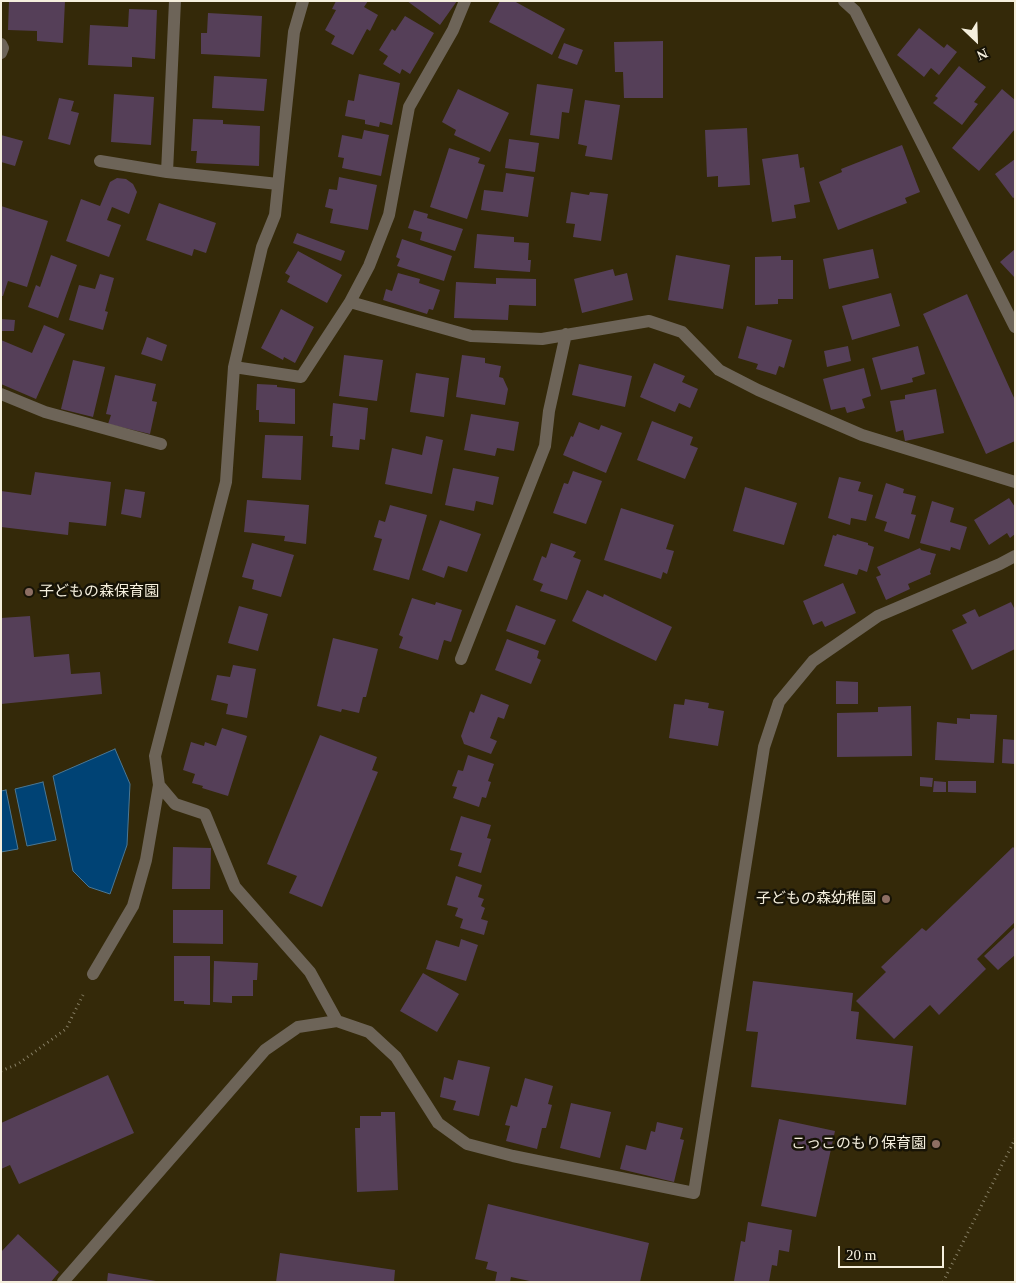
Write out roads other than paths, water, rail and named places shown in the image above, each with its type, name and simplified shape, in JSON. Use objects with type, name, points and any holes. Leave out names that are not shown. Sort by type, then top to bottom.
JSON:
[{"type":"street","points":[[167,172],[175,1]]},
{"type":"street","points":[[93,974],[133,906],[146,860],[159,785],[156,756],[226,482],[234,368],[262,247],[275,215],[294,32],[303,1]]},
{"type":"street","points":[[234,368],[301,377],[350,302],[369,266],[389,215],[409,107],[453,30],[466,1]]},
{"type":"street","points":[[844,1],[855,12],[1015,327]]},
{"type":"street","points":[[1,44],[3,48],[1,53]]},
{"type":"street","points":[[100,161],[167,172],[278,184]]},
{"type":"street","points":[[350,302],[472,336],[542,339],[649,321],[682,332],[719,370],[758,390],[862,435],[1015,482]]},
{"type":"street","points":[[461,659],[546,446],[549,411],[566,334]]},
{"type":"street","points":[[1,394],[46,412],[161,444]]},
{"type":"street","points":[[63,1282],[265,1050],[298,1027],[337,1021],[369,1032],[396,1057],[438,1123],[467,1144],[513,1156],[694,1193],[764,747],[779,702],[813,661],[878,616],[1015,556]]},
{"type":"street","points":[[159,785],[175,804],[205,814],[235,887],[310,972],[337,1021]]},
{"type":"water","points":[[115,749],[130,784],[127,845],[110,894],[89,887],[73,871],[53,776]]},
{"type":"water","points":[[43,782],[56,840],[27,846],[15,789]]},
{"type":"water","points":[[6,790],[18,849],[1,852],[1,791]]},
{"type":"place","name":"子どもの森保育園","points":[[29,592]]},
{"type":"place","name":"子どもの森幼稚園","points":[[886,899]]},
{"type":"place","name":"こっこのもり保育園","points":[[936,1144]]}]
